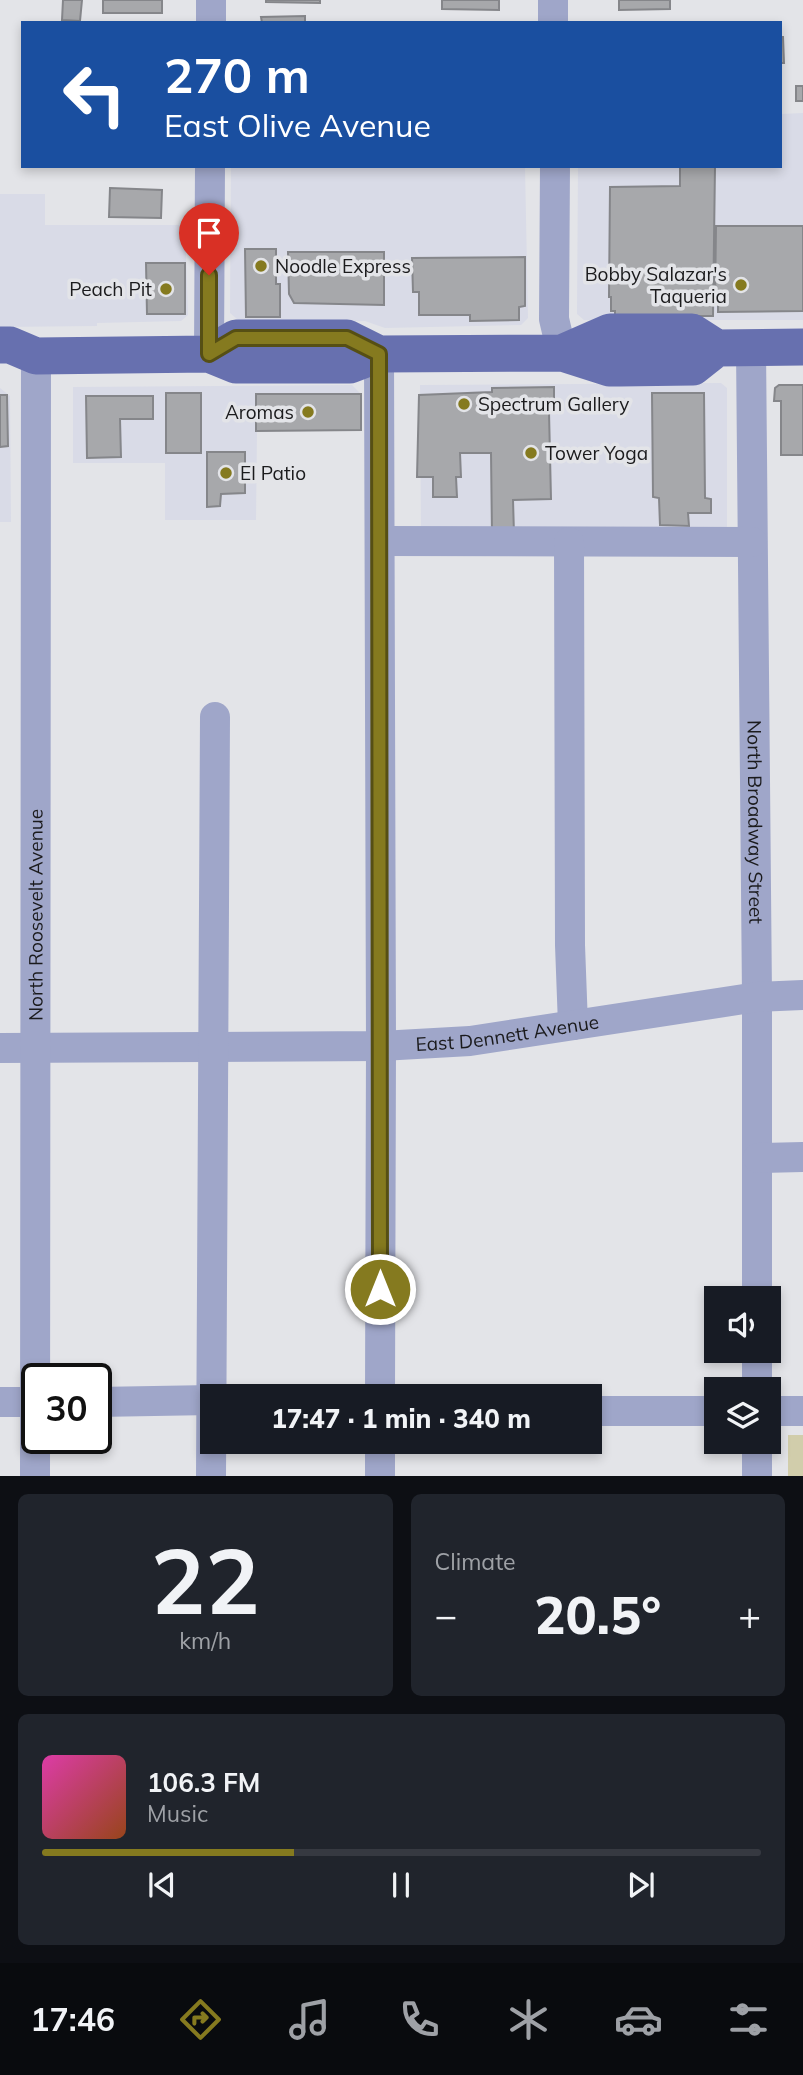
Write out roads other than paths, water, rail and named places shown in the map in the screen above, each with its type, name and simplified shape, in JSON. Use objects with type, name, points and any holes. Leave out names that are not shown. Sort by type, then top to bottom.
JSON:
[{"type":"main road","points":[[0,345],[10,345],[36,355],[209,354],[236,338],[347,338],[379,354],[562,353],[609,368],[693,367],[734,348],[803,347]]},
{"type":"main road","points":[[0,369],[11,369],[36,355]]},
{"type":"street","points":[[211,0],[211,21]]},
{"type":"street","points":[[553,0],[554,21]]},
{"type":"street","points":[[209,354],[210,168]]},
{"type":"street","points":[[555,168],[554,319],[562,353]]},
{"type":"street","name":"North Broadway Street","points":[[734,348],[752,542],[757,1286]]},
{"type":"street","points":[[379,354],[380,1384]]},
{"type":"street","name":"North Roosevelt Avenue","points":[[36,355],[36,1363]]},
{"type":"street","points":[[380,541],[752,542]]},
{"type":"street","points":[[569,542],[570,945],[573,1025]]},
{"type":"street","points":[[212,1384],[215,717]]},
{"type":"street","name":"East Dennett Avenue","points":[[0,1048],[381,1046],[470,1041],[757,997],[803,995]]},
{"type":"street","points":[[758,1157],[803,1157]]},
{"type":"street","points":[[112,1402],[200,1400]]},
{"type":"street","points":[[0,1402],[21,1402]]},
{"type":"street","points":[[602,1411],[704,1411]]},
{"type":"street","points":[[781,1411],[803,1411]]},
{"type":"street","name":"North Roosevelt Avenue","points":[[35,1454],[35,1476]]},
{"type":"street","points":[[211,1454],[211,1476]]},
{"type":"street","points":[[380,1454],[380,1476]]},
{"type":"street","points":[[757,1454],[757,1476]]},
{"type":"place","name":"Noodle Express","points":[[261,266]]},
{"type":"place","name":"Bobby Salazar's Taqueria","points":[[741,285]]},
{"type":"place","name":"Peach Pit","points":[[166,289]]},
{"type":"place","name":"Spectrum Gallery","points":[[464,404]]},
{"type":"place","name":"Aromas","points":[[308,412]]},
{"type":"place","name":"Tower Yoga","points":[[531,453]]},
{"type":"place","name":"El Patio","points":[[226,473]]}]
